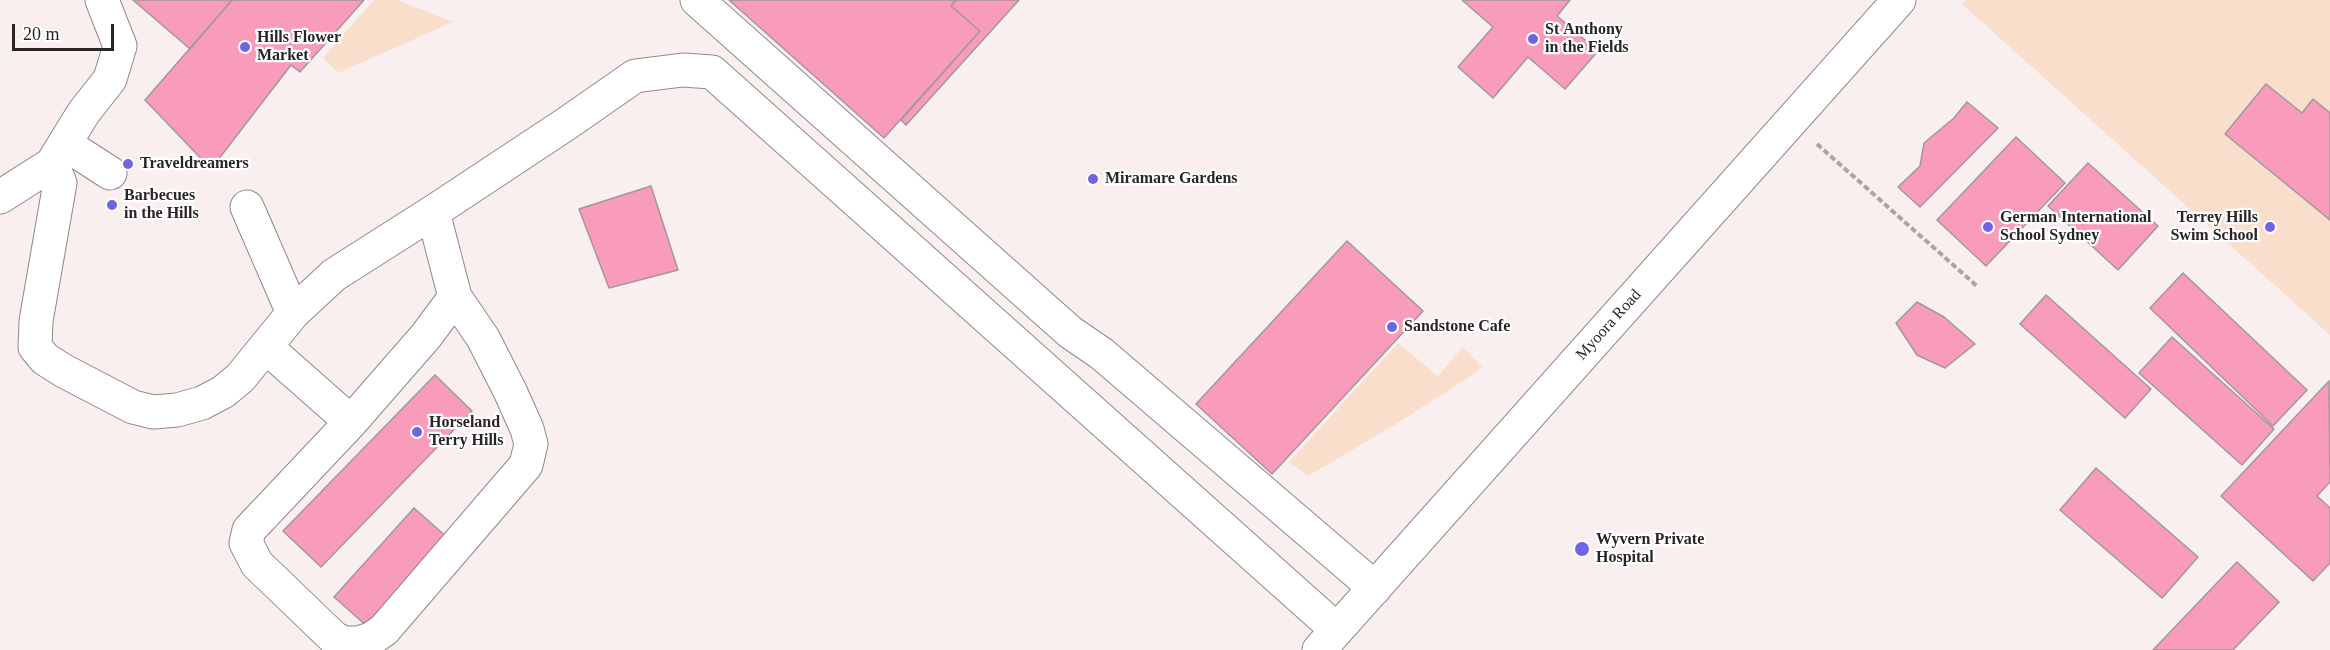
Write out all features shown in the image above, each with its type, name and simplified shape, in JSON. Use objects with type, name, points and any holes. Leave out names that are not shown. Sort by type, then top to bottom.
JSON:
[{"type":"street","points":[[0,197],[58,154],[84,112],[110,79],[120,46],[102,0]]},
{"type":"street","points":[[697,0],[1070,332],[1102,354],[1375,588]]},
{"type":"street","name":"Myoora Road","points":[[1328,640],[1899,0]]},
{"type":"street","points":[[58,154],[60,183],[36,321],[35,347],[45,359],[64,371],[133,407],[153,412],[177,410],[202,403],[223,392],[240,378],[292,313],[334,275],[434,212],[634,76],[683,70],[712,72],[1328,640]]},
{"type":"street","points":[[58,154],[110,173]]},
{"type":"street","points":[[247,207],[292,313]]},
{"type":"street","points":[[434,212],[455,297],[483,338],[510,391],[527,429],[531,444],[526,465],[384,630],[371,639],[358,643],[344,643],[334,638],[257,564],[246,543],[249,530],[351,422],[426,336],[455,297]]},
{"type":"street","points":[[266,347],[351,422]]},
{"type":"path","points":[[1817,144],[1978,287]]},
{"type":"shaded area","points":[[374,0],[397,0],[453,22],[338,73],[323,58]]},
{"type":"shaded area","name":"Terrey Hills Swim School","points":[[1966,0],[2330,0],[2330,335],[1962,4]]},
{"type":"shaded area","points":[[1398,343],[1438,376],[1463,347],[1482,367],[1396,424],[1308,476],[1289,462]]},
{"type":"building","points":[[133,0],[232,0],[190,49]]},
{"type":"building","points":[[232,0],[364,0],[300,72],[291,65],[211,169],[145,100]]},
{"type":"building","points":[[729,0],[956,0],[951,6],[980,31],[884,138]]},
{"type":"building","points":[[956,0],[1019,0],[906,125],[901,120],[980,31],[951,6]]},
{"type":"building","name":"St Anthony in the Fields","points":[[1462,0],[1570,0],[1557,16],[1598,51],[1565,89],[1528,57],[1493,98],[1458,67],[1493,27]]},
{"type":"building","points":[[2266,84],[2302,113],[2313,99],[2330,113],[2330,220],[2225,134]]},
{"type":"building","points":[[1967,102],[1998,128],[1920,207],[1898,187],[1920,166],[1924,143],[1954,118]]},
{"type":"building","points":[[2016,137],[2065,183],[1986,266],[1937,220]]},
{"type":"building","points":[[2088,163],[2158,226],[2118,270],[2048,206]]},
{"type":"building","points":[[651,186],[678,270],[609,288],[579,209]]},
{"type":"building","points":[[1347,241],[1423,311],[1272,474],[1196,404]]},
{"type":"building","points":[[2183,273],[2307,390],[2273,426],[2150,308]]},
{"type":"building","points":[[2046,295],[2151,389],[2125,418],[2020,324]]},
{"type":"building","points":[[1917,302],[1944,317],[1975,344],[1945,368],[1917,355],[1896,323]]},
{"type":"building","points":[[2172,337],[2274,429],[2242,465],[2139,373]]},
{"type":"building","points":[[435,375],[472,411],[321,567],[283,531]]},
{"type":"building","points":[[2329,381],[2330,482],[2317,496],[2330,508],[2330,563],[2313,581],[2221,496]]},
{"type":"building","points":[[2096,468],[2198,557],[2162,598],[2060,510]]},
{"type":"building","points":[[414,508],[449,539],[369,628],[334,597]]},
{"type":"building","points":[[2237,562],[2279,602],[2233,650],[2153,650]]},
{"type":"place","name":"St Anthony in the Fields","points":[[1533,39]]},
{"type":"place","name":"Hills Flower Market","points":[[245,47]]},
{"type":"place","name":"Traveldreamers","points":[[128,164]]},
{"type":"place","name":"Miramare Gardens","points":[[1093,179]]},
{"type":"place","name":"Barbecues in the Hills","points":[[112,205]]},
{"type":"place","name":"German International School Sydney","points":[[1988,227]]},
{"type":"place","name":"Terrey Hills Swim School","points":[[2270,227]]},
{"type":"place","name":"Sandstone Cafe","points":[[1392,327]]},
{"type":"place","name":"Horseland Terry Hills","points":[[417,432]]},
{"type":"place","name":"Wyvern Private Hospital","points":[[1582,549]]}]
